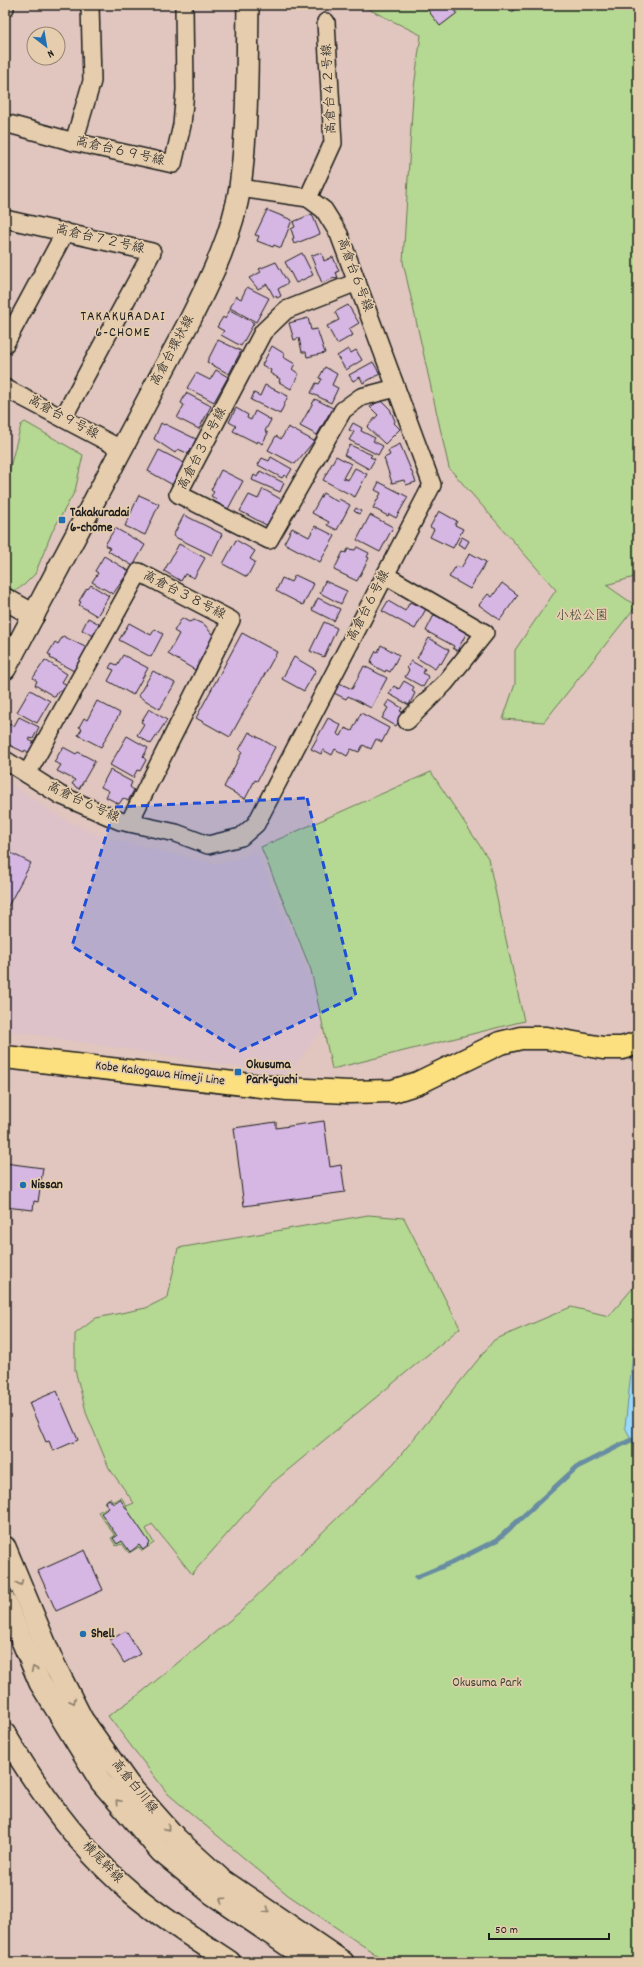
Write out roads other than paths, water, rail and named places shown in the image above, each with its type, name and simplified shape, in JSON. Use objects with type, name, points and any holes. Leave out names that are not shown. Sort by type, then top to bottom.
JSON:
[{"type":"main road","name":"Kobe Kakogawa Himeji Line","points":[[5,1057],[287,1089],[348,1092],[393,1091],[418,1084],[500,1044],[521,1038],[546,1038],[603,1048],[622,1048],[638,1043]]},
{"type":"street","points":[[74,142],[92,81],[90,5]]},
{"type":"street","name":"高倉台６９号線","points":[[5,123],[74,142],[173,164],[182,125],[185,90],[184,5]]},
{"type":"street","name":"高倉台環状線","points":[[5,669],[191,318],[219,262],[240,188],[246,128],[248,5]]},
{"type":"street","name":"高倉台４２号線","points":[[308,198],[333,143],[326,22]]},
{"type":"street","name":"高倉台６号線","points":[[5,760],[60,795],[120,822],[176,833],[208,845],[241,837],[256,824],[432,485],[339,234],[324,210],[308,198],[240,188]]},
{"type":"street","name":"高倉台７２号線","points":[[5,219],[152,252],[63,418]]},
{"type":"street","points":[[5,344],[65,232]]},
{"type":"street","name":"高倉台３９号線","points":[[357,282],[286,310],[263,332],[178,494],[269,540],[343,410],[361,397],[396,388]]},
{"type":"street","name":"高倉台９号線","points":[[5,388],[121,449]]},
{"type":"street","name":"高倉台３８号線","points":[[27,774],[139,572],[231,620],[129,823]]},
{"type":"street","points":[[385,575],[485,633],[445,683],[407,721]]},
{"type":"street","points":[[5,599],[34,615]]},
{"type":"street","name":"高倉白川線","points":[[5,1547],[53,1662],[82,1719],[129,1785],[176,1838],[221,1879],[343,1962]]},
{"type":"street","name":"高倉白川線","points":[[5,1601],[40,1683],[100,1782],[161,1852],[211,1893],[312,1962]]},
{"type":"street","name":"横尾幹線","points":[[5,1734],[47,1800],[100,1862],[132,1893],[161,1915],[230,1962]]},
{"type":"water","points":[[638,1337],[638,1453],[625,1427],[634,1345]]},
{"type":"waterway","points":[[417,1577],[451,1563],[497,1540],[577,1467],[631,1440]]},
{"type":"place","name":"Takakuradai 6-chome","points":[[62,520]]},
{"type":"place","name":"Okusuma Park-guchi","points":[[238,1072]]},
{"type":"place","name":"Nissan","points":[[23,1185]]},
{"type":"place","name":"Shell","points":[[83,1634]]},
{"type":"district","name":"TAKAKURADAI 6-CHOME","points":[[123,326]]},
{"type":"park label","name":"小松公園","points":[[582,616]]},
{"type":"park label","name":"Okusuma Park","points":[[487,1683]]}]
